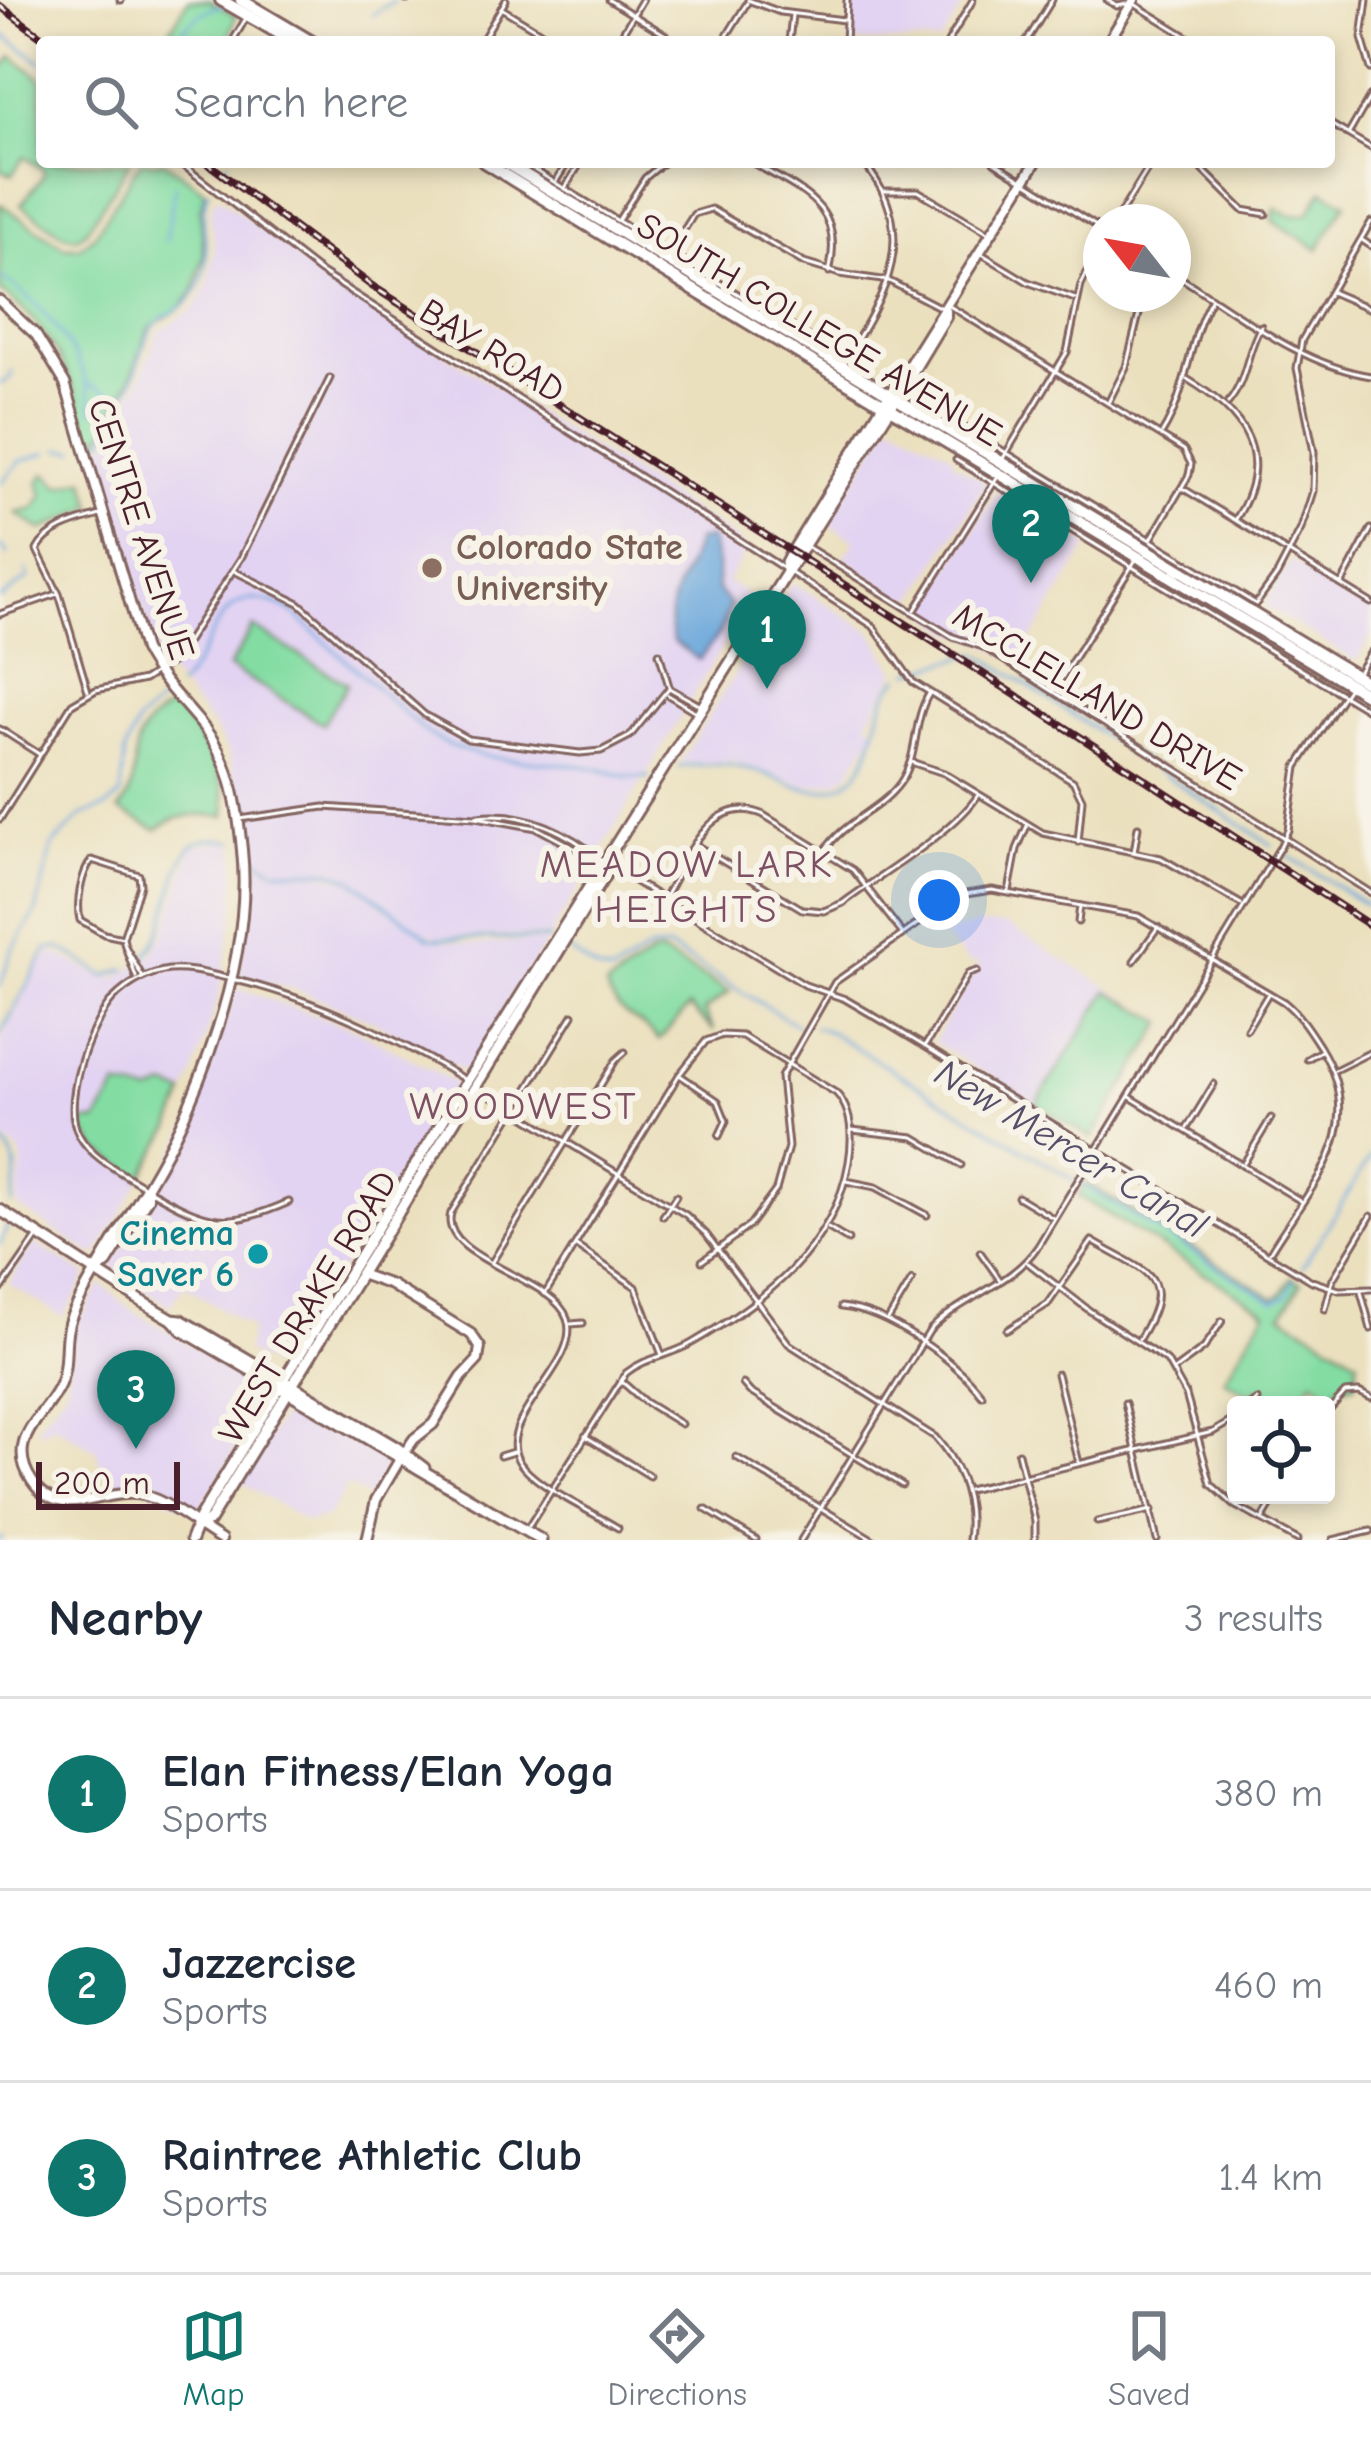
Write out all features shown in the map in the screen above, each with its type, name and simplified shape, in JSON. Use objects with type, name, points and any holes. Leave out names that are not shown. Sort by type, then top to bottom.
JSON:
[{"type":"highway","points":[[223,1],[250,7],[301,36]]},
{"type":"highway","points":[[250,7],[286,36]]},
{"type":"highway","name":"SOUTH COLLEGE AVENUE","points":[[497,168],[555,194],[632,253],[1142,552]]},
{"type":"highway","name":"SOUTH COLLEGE AVENUE","points":[[514,168],[843,363],[961,457],[1000,468],[1032,485],[1038,483],[1371,698]]},
{"type":"highway","points":[[632,253],[653,253]]},
{"type":"highway","name":"SOUTH COLLEGE AVENUE","points":[[1350,685],[1371,685]]},
{"type":"main road","name":"WEST DRAKE ROAD","points":[[803,544],[889,403]]},
{"type":"main road","name":"WEST DRAKE ROAD","points":[[191,1540],[250,1436],[360,1274],[568,920],[787,570],[786,562],[828,511],[852,455],[889,403]]},
{"type":"main road","name":"WEST DRAKE ROAD","points":[[199,1527],[209,1522],[385,1216],[567,937],[605,875],[606,864]]},
{"type":"main road","points":[[567,937],[568,920]]},
{"type":"main road","points":[[0,1210],[98,1270],[182,1330],[287,1386],[402,1455],[417,1469],[421,1465],[524,1534],[541,1540]]},
{"type":"main road","points":[[360,1274],[358,1269],[385,1216]]},
{"type":"main road","points":[[172,1319],[232,1350],[350,1429],[355,1427],[382,1443]]},
{"type":"main road","points":[[182,1330],[232,1350]]},
{"type":"main road","points":[[250,1436],[250,1454]]},
{"type":"main road","points":[[221,1502],[232,1468]]},
{"type":"street","points":[[485,36],[506,0]]},
{"type":"street","points":[[609,0],[667,36]]},
{"type":"street","points":[[621,36],[643,0]]},
{"type":"street","points":[[727,36],[748,0],[792,14],[844,20]]},
{"type":"street","points":[[844,36],[847,0]]},
{"type":"street","points":[[952,36],[973,0]]},
{"type":"street","points":[[1030,36],[1052,0]]},
{"type":"street","points":[[1107,0],[1117,6],[1133,2],[1187,36]]},
{"type":"street","points":[[1367,0],[1362,38],[1371,70]]},
{"type":"street","points":[[1112,36],[1133,2]]},
{"type":"street","points":[[235,36],[250,7]]},
{"type":"street","points":[[501,8],[547,36]]},
{"type":"street","points":[[790,36],[792,14]]},
{"type":"street","points":[[1348,134],[1371,95]]},
{"type":"street","points":[[1335,126],[1371,148]]},
{"type":"street","name":"BAY ROAD","points":[[187,168],[301,259],[873,626],[904,674],[1072,781],[1082,799],[1078,842]]},
{"type":"street","points":[[527,168],[555,194],[618,220],[668,256],[694,214],[706,209],[829,272],[889,281],[947,308],[1056,372],[1161,435],[1189,458],[1191,470],[1182,488],[1053,692]]},
{"type":"street","points":[[555,194],[566,168]]},
{"type":"street","points":[[555,194],[576,168]]},
{"type":"street","points":[[618,220],[657,168]]},
{"type":"street","points":[[760,168],[823,209],[834,236],[829,272]]},
{"type":"street","points":[[843,363],[889,281],[892,231],[883,192],[868,168]]},
{"type":"street","points":[[1003,168],[1083,218]]},
{"type":"street","points":[[889,403],[946,317],[947,308],[1032,168]]},
{"type":"street","points":[[1126,204],[1148,168]]},
{"type":"street","points":[[1201,168],[1244,210],[1266,214]]},
{"type":"street","points":[[883,192],[918,191],[992,234]]},
{"type":"street","points":[[942,414],[1000,468],[1142,552],[1256,604],[1306,515],[1315,479],[1299,379],[1299,349],[1371,222]]},
{"type":"street","points":[[1361,239],[1371,246]]},
{"type":"street","points":[[980,253],[1041,288],[1077,299]]},
{"type":"street","points":[[1191,284],[1332,366],[1371,376]]},
{"type":"street","points":[[914,613],[1056,372],[1070,343],[1083,286]]},
{"type":"street","points":[[1329,291],[1371,309]]},
{"type":"street","points":[[1161,435],[1186,379],[1198,323],[1213,297]]},
{"type":"street","name":"CENTRE AVENUE","points":[[0,301],[36,335],[65,383],[141,641],[156,673],[220,752],[238,819],[243,890],[229,979],[194,1092],[148,1198],[70,1319],[60,1384],[25,1434],[22,1456],[39,1490],[58,1500],[82,1503],[123,1494],[143,1496],[221,1540]]},
{"type":"street","points":[[1108,403],[1126,367],[1140,312]]},
{"type":"street","points":[[1226,405],[1241,385],[1248,351],[1261,326]]},
{"type":"street","points":[[0,819],[67,710],[89,693],[133,684],[175,660],[233,571],[330,378]]},
{"type":"street","points":[[1186,379],[1226,405],[1244,429],[1252,455],[1250,487],[1234,520]]},
{"type":"street","points":[[1182,488],[1371,603]]},
{"type":"street","points":[[89,693],[58,594],[37,550],[48,536],[104,514]]},
{"type":"street","points":[[1341,584],[1371,529]]},
{"type":"street","name":"MCCLELLAND DRIVE","points":[[803,544],[953,637],[983,647],[1371,893]]},
{"type":"street","points":[[233,571],[293,598],[424,715],[468,739],[580,753],[601,751],[630,736],[668,691]]},
{"type":"street","points":[[0,614],[58,594]]},
{"type":"street","points":[[801,1540],[920,1343],[947,1314],[1027,1262],[1279,849],[1285,838],[1295,772],[1371,652]]},
{"type":"street","points":[[659,653],[668,691],[701,710]]},
{"type":"street","points":[[1350,685],[1371,712]]},
{"type":"street","points":[[824,852],[835,835],[893,791],[910,762],[916,724],[930,692]]},
{"type":"street","points":[[0,730],[40,754]]},
{"type":"street","points":[[910,762],[937,769],[1049,836],[1169,862],[1244,906]]},
{"type":"street","points":[[696,845],[808,910],[838,906],[966,811],[979,794]]},
{"type":"street","points":[[238,819],[324,807],[510,816],[539,822],[805,986],[853,1004],[1269,1254],[1330,1288],[1371,1288]]},
{"type":"street","points":[[664,898],[719,815],[745,809],[762,814],[853,870],[902,934]]},
{"type":"street","points":[[1009,892],[1016,849],[1028,824]]},
{"type":"street","points":[[1134,852],[1138,826]]},
{"type":"street","points":[[123,938],[104,934],[80,920],[86,869],[92,860],[139,875],[123,938],[140,979]]},
{"type":"street","points":[[702,1261],[758,1216],[780,1181],[788,1147],[780,1084],[786,1062],[827,994],[841,976],[959,895],[984,890],[1129,913],[1269,993],[1292,1008],[1305,1024],[1334,1071],[1342,1100],[1340,1130],[1269,1254]]},
{"type":"street","points":[[1078,922],[1080,904]]},
{"type":"street","points":[[1134,961],[1159,926]]},
{"type":"street","points":[[290,1202],[218,1221],[194,1216],[85,1145],[71,1102],[103,1013],[116,996],[140,979],[176,970],[229,979],[342,1015],[471,1084],[670,1205],[694,1222],[789,1344],[935,1437],[956,1465],[966,1491],[968,1540]]},
{"type":"street","points":[[925,1046],[968,974],[977,971]]},
{"type":"street","points":[[1247,1029],[1269,993]]},
{"type":"street","points":[[573,1015],[448,1220],[456,1240],[560,1306],[569,1324],[564,1349],[517,1428],[514,1451],[523,1468],[618,1528]]},
{"type":"street","points":[[524,1534],[620,1379],[638,1364],[692,1343],[797,1268],[826,1227],[844,1180],[850,1130],[849,1113],[840,1097],[748,1039],[722,1035],[700,1046],[545,1294]]},
{"type":"street","points":[[1307,1059],[1322,1050]]},
{"type":"street","points":[[492,1262],[616,1060],[626,1052]]},
{"type":"street","points":[[1334,1071],[1371,1052]]},
{"type":"street","points":[[680,1075],[721,1104],[726,1120],[719,1136]]},
{"type":"street","points":[[1185,1131],[1214,1084]]},
{"type":"street","points":[[1129,1096],[1301,1202]]},
{"type":"street","points":[[1242,1166],[1271,1118]]},
{"type":"street","points":[[850,1130],[903,1133],[962,1165]]},
{"type":"street","points":[[844,1180],[876,1187],[927,1215]]},
{"type":"street","points":[[663,1216],[676,1196]]},
{"type":"street","points":[[1018,1197],[1054,1219]]},
{"type":"street","points":[[1325,1309],[1330,1288],[1371,1216]]},
{"type":"street","points":[[826,1227],[848,1240]]},
{"type":"street","points":[[0,1290],[38,1231]]},
{"type":"street","points":[[29,1245],[38,1231]]},
{"type":"street","points":[[1007,1330],[1041,1310],[1061,1289],[1092,1241],[1148,1275],[1159,1293],[1156,1313],[1138,1341]]},
{"type":"street","points":[[575,1245],[636,1287],[662,1355]]},
{"type":"street","points":[[980,1252],[1001,1282]]},
{"type":"street","points":[[1027,1262],[1174,1370],[1186,1395],[1211,1484],[1224,1498],[1298,1540]]},
{"type":"street","points":[[360,1274],[391,1285],[471,1334],[480,1347],[478,1360],[461,1377],[433,1424],[402,1455],[376,1500],[368,1540]]},
{"type":"street","points":[[886,1322],[912,1280]]},
{"type":"street","points":[[1159,1293],[1169,1290]]},
{"type":"street","points":[[1361,1290],[1371,1329]]},
{"type":"street","points":[[842,1307],[864,1311],[920,1343],[961,1371],[982,1395]]},
{"type":"street","points":[[1174,1370],[1204,1348],[1222,1321]]},
{"type":"street","points":[[569,1324],[583,1323]]},
{"type":"street","points":[[1057,1374],[1079,1463]]},
{"type":"street","points":[[620,1379],[645,1402],[681,1424]]},
{"type":"street","points":[[743,1384],[750,1393],[902,1485]]},
{"type":"street","points":[[1335,1404],[1345,1393],[1359,1392],[1371,1398]]},
{"type":"street","points":[[1125,1403],[1156,1540]]},
{"type":"street","points":[[966,1491],[1227,1424]]},
{"type":"street","points":[[584,1436],[650,1476]]},
{"type":"street","points":[[500,1456],[514,1451]]},
{"type":"street","points":[[1018,1453],[1035,1521],[1035,1540]]},
{"type":"street","points":[[736,1457],[874,1540]]},
{"type":"street","points":[[1261,1521],[1271,1504]]},
{"type":"street","points":[[705,1509],[756,1540]]},
{"type":"street","points":[[1097,1522],[1152,1510]]},
{"type":"street","points":[[1333,1540],[1371,1531]]},
{"type":"shaded area","points":[[851,0],[966,0],[945,36],[849,36]]},
{"type":"shaded area","name":"Colorado State University","points":[[217,196],[324,278],[737,539],[747,550],[727,582],[752,597],[550,936],[435,936],[420,930],[344,873],[280,869],[259,859],[249,848],[229,753],[158,660],[94,450],[114,433],[158,332],[194,309],[209,283],[215,248],[210,212]]},
{"type":"shaded area","points":[[892,422],[951,454],[954,463],[986,482],[915,598],[905,601],[844,558],[855,540],[827,523]]},
{"type":"shaded area","points":[[998,490],[1089,545],[1017,663],[982,641],[951,631],[923,610]]},
{"type":"shaded area","points":[[1290,561],[1371,609],[1371,636],[1356,661],[1265,606]]},
{"type":"shaded area","points":[[792,582],[872,632],[896,672],[867,722],[876,728],[849,773],[836,781],[807,786],[734,761],[680,763]]},
{"type":"shaded area","points":[[214,842],[235,844],[236,865],[234,914],[218,997],[171,1128],[93,1255],[17,1206],[22,1161],[19,1151],[0,1136],[0,1042],[42,961],[52,952],[105,978],[116,978],[153,954],[165,932],[192,848]]},
{"type":"shaded area","points":[[250,855],[272,871],[349,880],[429,939],[476,944],[548,941],[504,1005],[506,1009],[469,1069],[461,1070],[370,1019],[294,989],[239,975],[249,907]]},
{"type":"shaded area","points":[[979,925],[1007,925],[1164,1022],[1092,1138],[933,1042],[980,962],[969,963],[945,937]]},
{"type":"shaded area","points":[[237,988],[355,1029],[456,1083],[279,1369],[246,1352],[251,1328],[184,1285],[170,1306],[111,1267],[153,1200],[191,1121]]},
{"type":"shaded area","points":[[34,1243],[87,1275],[63,1317],[9,1284]]},
{"type":"shaded area","points":[[101,1284],[129,1308],[271,1394],[196,1513],[147,1488],[116,1486],[111,1468],[100,1464],[97,1451],[54,1424],[43,1431],[36,1428],[66,1389],[74,1329]]},
{"type":"shaded area","points":[[290,1404],[390,1459],[369,1498],[347,1485],[328,1517],[306,1522],[240,1481]]},
{"type":"green space","points":[[188,0],[209,0],[236,16],[229,36],[167,36]]},
{"type":"green space","points":[[12,56],[36,74],[36,165],[24,157],[12,175],[0,170],[0,72]]},
{"type":"green space","points":[[126,168],[86,231],[76,238],[64,235],[21,205],[44,175],[43,169]]},
{"type":"green space","points":[[136,168],[173,168],[206,191],[200,210],[204,255],[194,291],[180,308],[149,328],[109,427],[92,444],[60,358],[35,322],[0,291],[0,204],[64,247],[80,247],[94,236]]},
{"type":"green space","points":[[1323,190],[1346,203],[1318,249],[1273,221],[1275,208],[1291,215],[1308,214]]},
{"type":"green space","points":[[46,473],[60,486],[85,479],[93,506],[42,530],[16,513],[34,509],[43,495],[39,482]]},
{"type":"green space","points":[[253,627],[347,684],[323,724],[229,667]]},
{"type":"green space","points":[[173,706],[210,756],[222,784],[226,816],[181,817],[157,830],[119,810],[128,797],[143,731]]},
{"type":"green space","points":[[661,953],[729,992],[704,1011],[714,1031],[689,1007],[659,1040],[612,999],[606,987]]},
{"type":"green space","points":[[1108,991],[1164,1022],[1092,1138],[1036,1104]]},
{"type":"green space","points":[[117,1087],[151,1094],[166,1087],[185,1094],[141,1178],[97,1149],[81,1127],[84,1122],[98,1121]]},
{"type":"green space","points":[[1086,1183],[1274,1298],[1292,1277],[1301,1283],[1282,1314],[1358,1360],[1355,1384],[1332,1393],[1313,1380],[1303,1396],[1264,1396],[1258,1390],[1249,1394],[1224,1379],[1266,1311],[1078,1196]]},
{"type":"water","points":[[710,538],[717,589],[730,605],[721,631],[699,660],[673,641],[670,613],[697,540]]},
{"type":"waterway","points":[[372,15],[395,0]]},
{"type":"waterway","points":[[180,36],[196,17],[224,6]]},
{"type":"waterway","points":[[0,33],[36,58]]},
{"type":"waterway","points":[[166,241],[175,186]]},
{"type":"waterway","points":[[122,400],[152,329],[198,289],[206,265],[204,211],[209,191]]},
{"type":"waterway","points":[[0,277],[32,302],[61,335],[83,373],[92,412]]},
{"type":"waterway","points":[[0,384],[12,371]]},
{"type":"waterway","points":[[90,384],[128,408]]},
{"type":"waterway","points":[[93,445],[106,437],[120,403]]},
{"type":"waterway","points":[[60,449],[76,450]]},
{"type":"waterway","points":[[0,483],[21,461],[48,452]]},
{"type":"waterway","points":[[0,545],[8,555]]},
{"type":"waterway","points":[[0,599],[29,578],[26,570]]},
{"type":"waterway","points":[[178,687],[232,608],[246,600],[266,601],[291,611],[427,733],[447,744],[488,756],[649,777]]},
{"type":"waterway","points":[[910,672],[978,653],[1272,845]]},
{"type":"waterway","points":[[679,767],[732,765],[810,790],[839,786],[865,762],[881,707],[900,677]]},
{"type":"waterway","points":[[0,986],[12,950],[36,912],[52,846],[81,816],[107,807],[121,795],[125,751],[138,722],[165,698]]},
{"type":"waterway","name":"New Mercer Canal","points":[[140,960],[160,933],[188,851],[206,840],[234,841]]},
{"type":"waterway","name":"New Mercer Canal","points":[[249,852],[275,870],[330,871],[350,878],[430,938],[549,939]]},
{"type":"waterway","points":[[1284,853],[1371,908]]},
{"type":"waterway","name":"New Mercer Canal","points":[[0,1035],[47,949],[61,948],[105,976],[126,969]]},
{"type":"waterway","name":"New Mercer Canal","points":[[567,949],[598,971],[612,974],[650,949],[669,948],[800,1027]]},
{"type":"waterway","name":"New Mercer Canal","points":[[815,1027],[1274,1301],[1287,1295],[1294,1280]]},
{"type":"waterway","name":"New Mercer Canal","points":[[0,1141],[15,1162],[12,1204]]},
{"type":"waterway","name":"New Mercer Canal","points":[[1303,1266],[1371,1156]]},
{"type":"waterway","name":"New Mercer Canal","points":[[0,1244],[7,1227]]},
{"type":"railway","points":[[0,6],[41,36]]},
{"type":"railway","points":[[214,168],[372,286],[1371,926]]},
{"type":"place","name":"Colorado State University","points":[[432,568]]},
{"type":"place","name":"Jazzercise","points":[[1031,583]]},
{"type":"place","name":"Elan Fitness/Elan Yoga","points":[[767,689]]},
{"type":"place","name":"Cinema Saver 6","points":[[258,1254]]},
{"type":"place","name":"Raintree Athletic Club","points":[[136,1449]]},
{"type":"district","name":"MEADOW LARK HEIGHTS","points":[[687,886]]},
{"type":"district","name":"WOODWEST","points":[[524,1106]]}]
